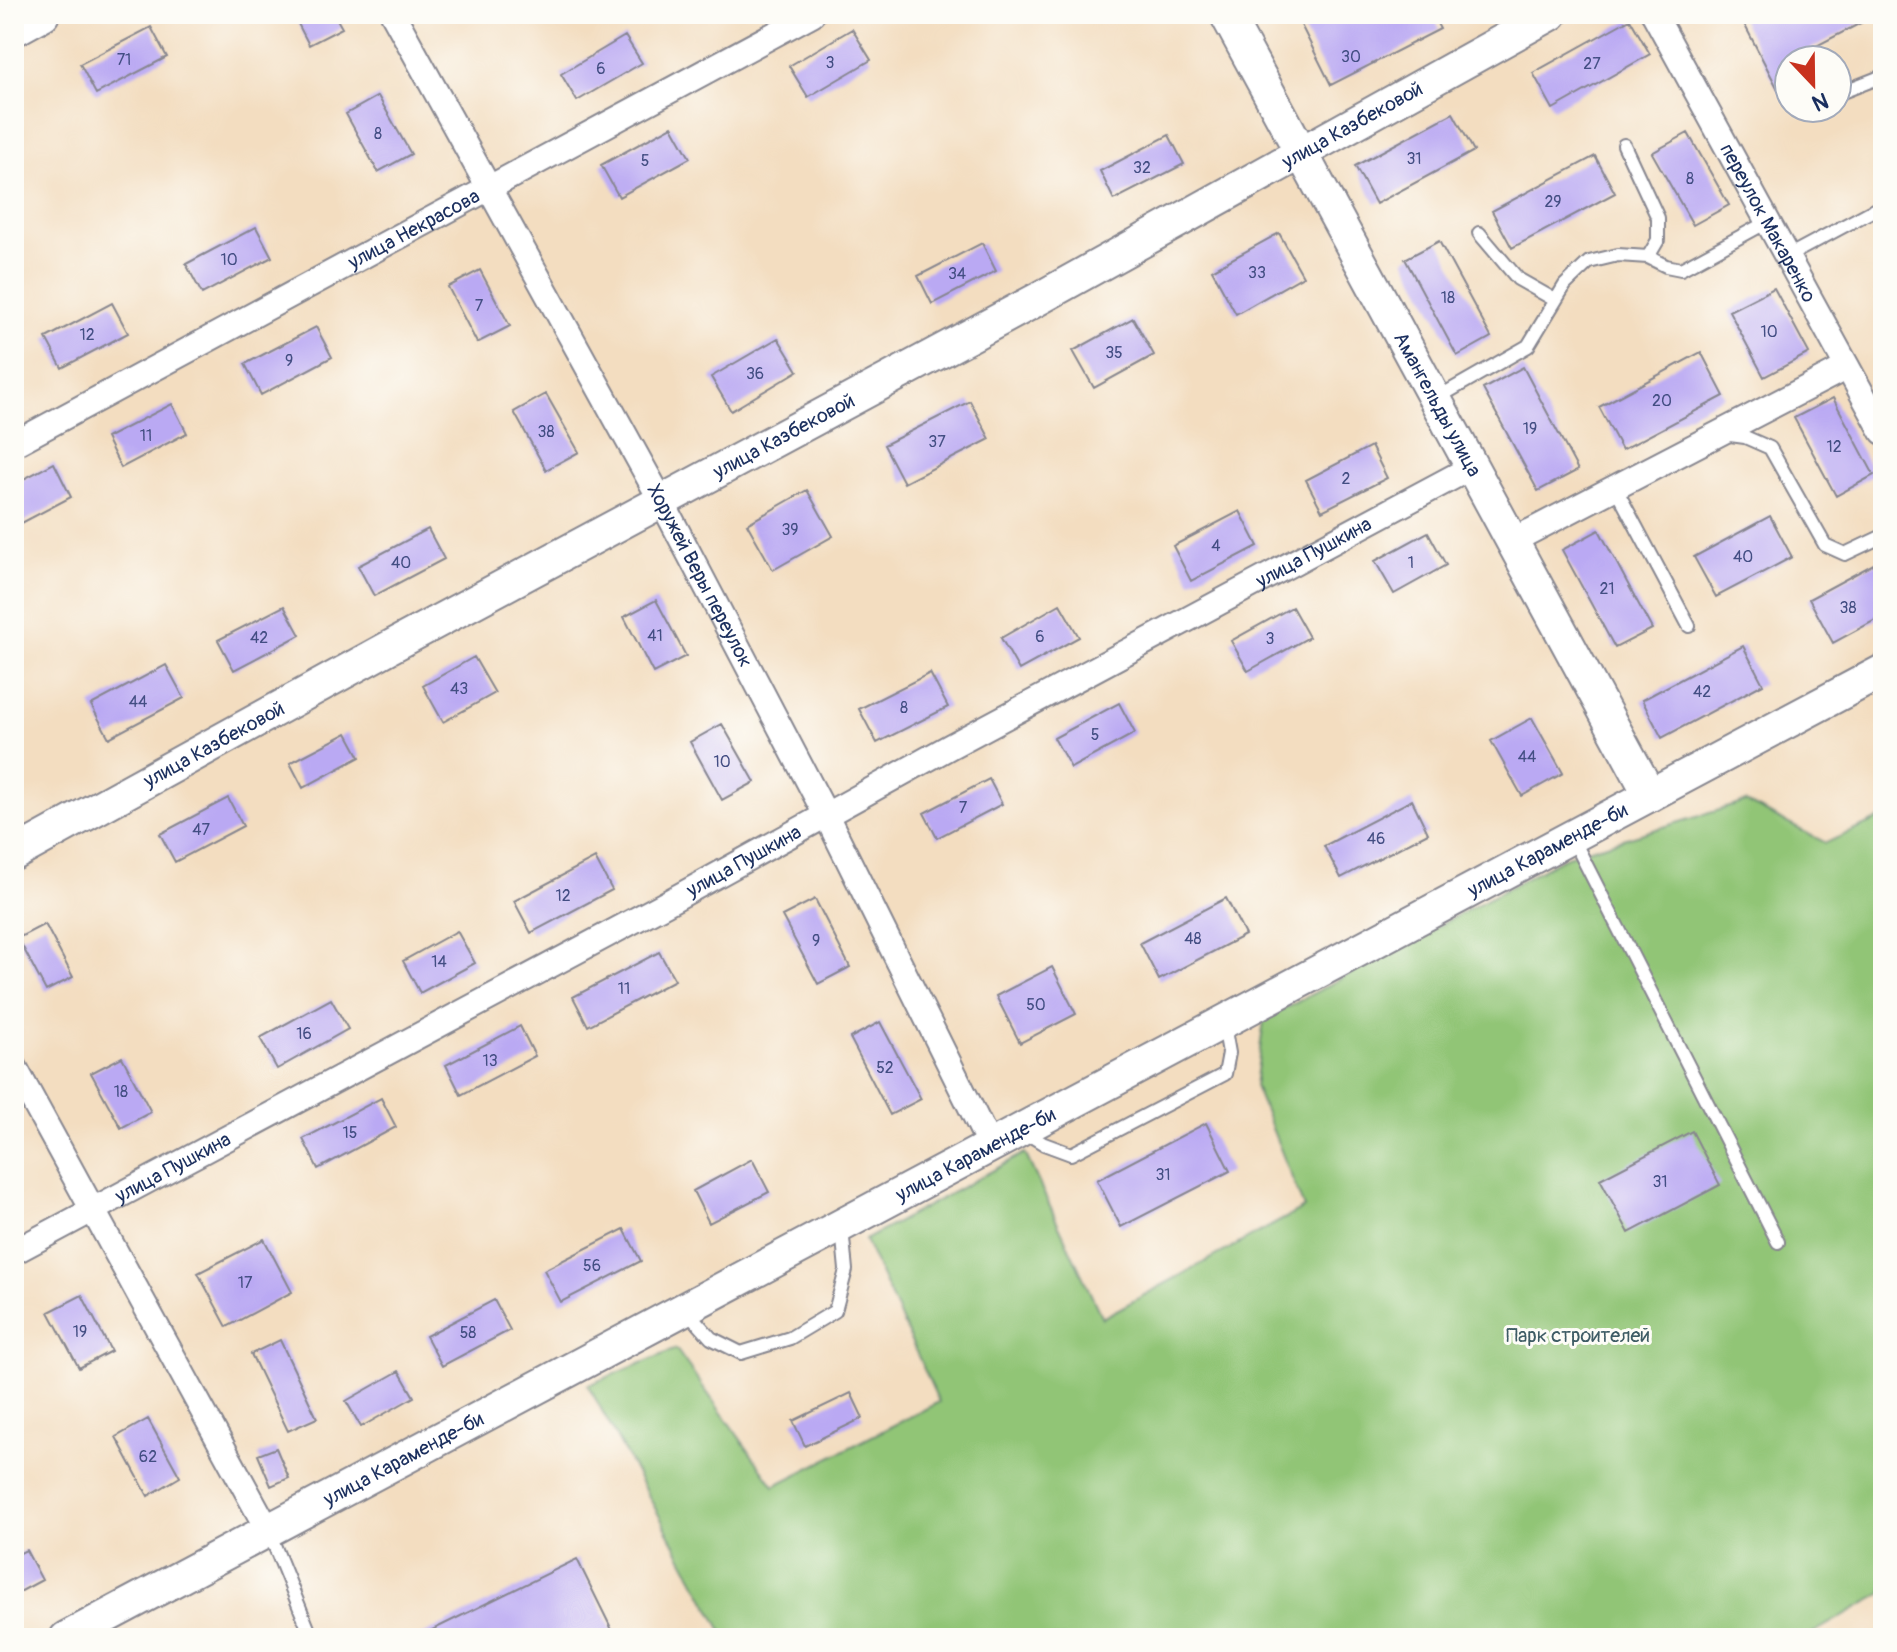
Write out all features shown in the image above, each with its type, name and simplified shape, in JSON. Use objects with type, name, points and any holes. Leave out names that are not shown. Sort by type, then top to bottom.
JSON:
[{"type":"street","points":[[14,30],[43,14]]},
{"type":"street","name":"Хоружей Веры переулок","points":[[393,14],[662,502],[826,815],[990,1146]]},
{"type":"street","name":"улица Некрасова","points":[[14,444],[812,14]]},
{"type":"street","name":"Амангельды улица","points":[[1226,14],[1650,795]]},
{"type":"street","name":"улица Казбековой","points":[[14,854],[1040,298],[1551,14]]},
{"type":"street","name":"переулок Макаренко","points":[[1654,14],[1883,432]]},
{"type":"street","points":[[1512,541],[1847,367]]},
{"type":"street","name":"улица Пушкина","points":[[14,1252],[1472,467]]},
{"type":"street","name":"улица Караменде-би","points":[[66,1638],[98,1630],[268,1530],[1883,671]]},
{"type":"street","points":[[14,1066],[268,1530]]},
{"type":"lane","points":[[1853,88],[1883,76]]},
{"type":"lane","points":[[1624,145],[1658,218],[1658,240],[1648,257]]},
{"type":"lane","points":[[1788,256],[1883,205]]},
{"type":"lane","points":[[1435,399],[1528,346],[1565,285],[1589,262],[1618,255],[1648,257],[1681,269],[1769,221]]},
{"type":"lane","points":[[1479,233],[1518,279],[1555,300]]},
{"type":"lane","points":[[1717,434],[1745,437],[1770,448],[1825,545],[1845,554],[1883,536]]},
{"type":"lane","points":[[1615,487],[1689,626]]},
{"type":"lane","points":[[1572,837],[1778,1242]]},
{"type":"lane","points":[[1021,1130],[1044,1144],[1071,1154],[1225,1074],[1229,1053],[1224,1022]]},
{"type":"lane","points":[[685,1308],[711,1338],[741,1353],[790,1338],[835,1311],[846,1270],[842,1225]]},
{"type":"lane","points":[[268,1530],[312,1638]]},
{"type":"green space","name":"Парк строителей","points":[[1746,802],[1826,843],[1879,819],[1883,827],[1883,1593],[1804,1638],[726,1638],[588,1385],[676,1349],[774,1486],[939,1402],[865,1240],[1025,1153],[1102,1318],[1304,1208],[1255,1086],[1264,1020],[1567,856]]},
{"type":"building","points":[[293,14],[334,14],[342,28],[309,45]]},
{"type":"building","points":[[1323,14],[1432,14],[1440,29],[1331,85],[1301,25]]},
{"type":"building","points":[[1739,14],[1775,14],[1776,17],[1782,14],[1878,14],[1820,44],[1773,44],[1773,80]]},
{"type":"building","points":[[1630,19],[1650,54],[1553,109],[1533,73]]},
{"type":"building","points":[[151,27],[167,57],[96,94],[80,64]]},
{"type":"building","points":[[852,29],[871,60],[808,97],[789,66]]},
{"type":"building","points":[[625,36],[642,63],[577,101],[561,74]]},
{"type":"building","points":[[378,96],[411,154],[378,172],[346,114]]},
{"type":"building","points":[[1453,113],[1474,151],[1376,204],[1355,166]]},
{"type":"building","points":[[672,126],[690,158],[619,197],[601,165]]},
{"type":"building","points":[[1688,133],[1729,205],[1693,225],[1652,153]]},
{"type":"building","points":[[1169,135],[1184,164],[1114,200],[1100,171]]},
{"type":"building","points":[[1595,156],[1615,193],[1512,248],[1492,211]]},
{"type":"building","points":[[256,227],[272,257],[202,294],[186,264]]},
{"type":"building","points":[[1279,233],[1303,276],[1236,314],[1212,270]]},
{"type":"building","points":[[1439,241],[1491,337],[1457,356],[1405,259]]},
{"type":"building","points":[[982,243],[996,271],[932,304],[918,276]]},
{"type":"building","points":[[480,270],[510,326],[477,343],[448,287]]},
{"type":"building","points":[[1774,288],[1809,353],[1764,377],[1729,311]]},
{"type":"building","points":[[112,303],[128,333],[62,368],[46,338]]},
{"type":"building","points":[[1133,318],[1154,355],[1094,388],[1073,351]]},
{"type":"building","points":[[316,327],[332,357],[261,395],[245,364]]},
{"type":"building","points":[[778,338],[798,371],[731,411],[711,377]]},
{"type":"building","points":[[1701,352],[1724,396],[1622,450],[1599,407]]},
{"type":"building","points":[[1523,367],[1578,470],[1538,491],[1483,389]]},
{"type":"building","points":[[546,394],[579,452],[546,470],[514,412]]},
{"type":"building","points":[[1833,398],[1874,475],[1836,496],[1794,418]]},
{"type":"building","points":[[970,401],[990,439],[904,483],[884,445]]},
{"type":"building","points":[[172,404],[187,433],[121,468],[106,438]]},
{"type":"building","points":[[1371,446],[1387,478],[1322,511],[1306,480]]},
{"type":"building","points":[[54,463],[71,497],[14,527],[14,484]]},
{"type":"building","points":[[807,490],[833,536],[773,570],[747,524]]},
{"type":"building","points":[[1240,511],[1258,546],[1191,581],[1173,546]]},
{"type":"building","points":[[1770,516],[1792,557],[1716,597],[1694,557]]},
{"type":"building","points":[[428,529],[444,559],[374,596],[358,566]]},
{"type":"building","points":[[1599,530],[1652,629],[1615,648],[1562,550]]},
{"type":"building","points":[[1428,532],[1446,565],[1394,594],[1375,561]]},
{"type":"building","points":[[1883,559],[1883,616],[1833,643],[1809,599]]},
{"type":"building","points":[[656,600],[686,656],[653,673],[624,617]]},
{"type":"building","points":[[1060,604],[1079,637],[1019,670],[1001,638]]},
{"type":"building","points":[[284,606],[300,635],[234,670],[218,640]]},
{"type":"building","points":[[1292,607],[1309,637],[1248,671],[1231,641]]},
{"type":"building","points":[[1743,646],[1763,684],[1662,738],[1642,700]]},
{"type":"building","points":[[474,657],[495,693],[443,722],[423,686]]},
{"type":"building","points":[[166,665],[184,698],[109,738],[91,705]]},
{"type":"building","points":[[930,673],[948,707],[877,743],[859,709]]},
{"type":"building","points":[[1119,703],[1135,733],[1071,768],[1054,738]]},
{"type":"building","points":[[1532,718],[1563,773],[1522,796],[1491,741]]},
{"type":"building","points":[[722,724],[755,782],[722,800],[690,742]]},
{"type":"building","points":[[347,733],[360,757],[303,788],[290,763]]},
{"type":"building","points":[[989,779],[1002,804],[937,838],[924,813]]},
{"type":"building","points":[[228,798],[243,826],[175,862],[160,834]]},
{"type":"building","points":[[1412,800],[1428,833],[1341,878],[1324,846]]},
{"type":"building","points":[[595,858],[612,890],[531,933],[514,901]]},
{"type":"building","points":[[1226,898],[1245,935],[1159,980],[1140,943]]},
{"type":"building","points":[[815,899],[850,967],[818,984],[782,916]]},
{"type":"building","points":[[45,924],[73,977],[46,991],[18,938]]},
{"type":"building","points":[[457,931],[475,963],[420,993],[403,961]]},
{"type":"building","points":[[659,952],[675,980],[588,1026],[573,997]]},
{"type":"building","points":[[1052,967],[1076,1014],[1020,1043],[996,996]]},
{"type":"building","points":[[331,999],[348,1029],[277,1069],[260,1038]]},
{"type":"building","points":[[880,1022],[921,1099],[890,1115],[850,1038]]},
{"type":"building","points":[[520,1026],[535,1056],[461,1095],[446,1065]]},
{"type":"building","points":[[122,1057],[151,1112],[121,1128],[91,1073]]},
{"type":"building","points":[[381,1098],[396,1127],[318,1169],[303,1139]]},
{"type":"building","points":[[1206,1123],[1230,1171],[1121,1227],[1097,1180]]},
{"type":"building","points":[[1692,1131],[1720,1185],[1629,1233],[1600,1179]]},
{"type":"building","points":[[752,1159],[769,1192],[709,1223],[693,1191]]},
{"type":"building","points":[[624,1229],[641,1261],[561,1302],[544,1270]]},
{"type":"building","points":[[264,1239],[292,1292],[227,1327],[198,1273]]},
{"type":"building","points":[[82,1295],[111,1351],[79,1368],[49,1312]]},
{"type":"building","points":[[494,1300],[510,1330],[442,1366],[426,1336]]},
{"type":"building","points":[[280,1340],[317,1418],[288,1431],[251,1354]]},
{"type":"building","points":[[399,1371],[414,1397],[361,1427],[346,1401]]},
{"type":"building","points":[[851,1393],[863,1418],[805,1446],[793,1421]]},
{"type":"building","points":[[148,1419],[180,1477],[148,1496],[116,1437]]},
{"type":"building","points":[[276,1448],[289,1478],[271,1486],[258,1455]]},
{"type":"building","points":[[26,1550],[42,1580],[14,1595],[14,1556]]},
{"type":"building","points":[[577,1559],[616,1638],[416,1638]]}]
